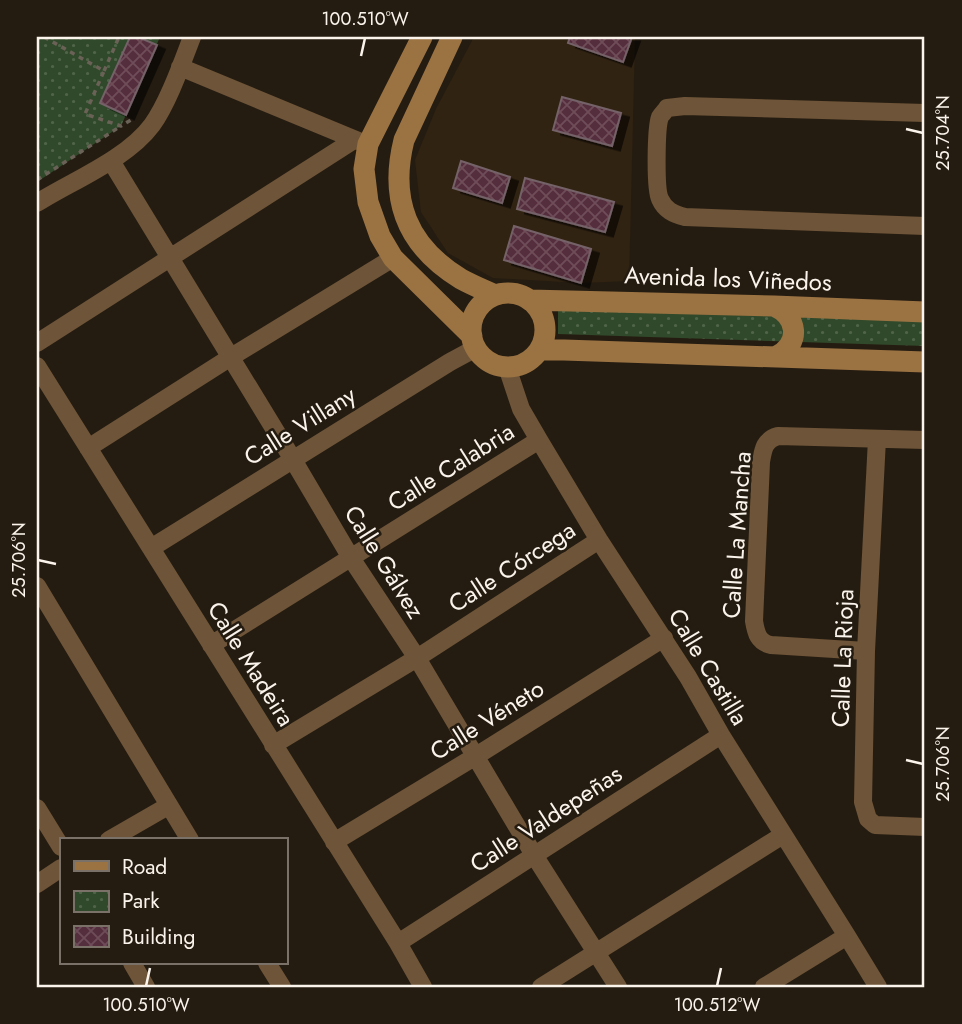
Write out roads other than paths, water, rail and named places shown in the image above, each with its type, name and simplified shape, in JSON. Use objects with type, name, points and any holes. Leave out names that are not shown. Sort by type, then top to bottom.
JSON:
[{"type":"street","points":[[37,203],[111,161],[145,134],[165,101],[192,37]]},
{"type":"street","points":[[37,343],[170,258],[361,142],[418,38],[449,44],[404,140],[398,173],[402,205],[412,231],[429,253],[461,279],[495,295]]},
{"type":"street","points":[[180,67],[361,142]]},
{"type":"street","points":[[925,113],[685,106],[667,108],[660,116],[657,189],[668,211],[685,217],[925,226]]},
{"type":"street","points":[[361,142],[368,202],[380,236],[393,258],[474,342],[484,358],[507,366],[531,359],[544,340],[543,318],[538,308],[519,295],[495,295],[476,311],[472,323],[474,342]]},
{"type":"street","name":"Calle Gálvez","points":[[111,161],[351,558],[417,658],[534,855],[618,987]]},
{"type":"street","points":[[88,448],[230,356],[393,258]]},
{"type":"street","name":"Avenida los Viñedos","points":[[529,300],[925,312]]},
{"type":"street","points":[[774,306],[788,315],[793,330],[789,346],[777,356]]},
{"type":"street","name":"Calle Villany","points":[[151,548],[450,362],[474,342]]},
{"type":"street","points":[[539,351],[925,362]]},
{"type":"street","name":"Calle Madeira","points":[[37,366],[423,987]]},
{"type":"street","name":"Calle Castilla","points":[[507,366],[521,408],[539,440],[878,987]]},
{"type":"street","name":"Calle La Mancha","points":[[866,651],[771,645],[759,638],[754,621],[763,448],[771,438],[778,436],[925,440]]},
{"type":"street","name":"Calle La Rioja","points":[[877,439],[866,651],[863,802],[868,819],[875,825],[925,827]]},
{"type":"street","name":"Calle Calabria","points":[[211,645],[539,440]]},
{"type":"street","name":"Calle Córcega","points":[[273,745],[417,658],[599,540]]},
{"type":"street","points":[[37,586],[189,838]]},
{"type":"street","name":"Calle Véneto","points":[[334,842],[664,638]]},
{"type":"street","name":"Calle Valdepeñas","points":[[398,943],[721,736]]},
{"type":"street","points":[[112,838],[168,806]]},
{"type":"street","points":[[37,808],[60,845]]},
{"type":"street","points":[[541,987],[783,835]]},
{"type":"street","points":[[37,884],[60,869]]},
{"type":"street","points":[[764,987],[847,936]]},
{"type":"street","points":[[133,964],[146,987]]},
{"type":"street","points":[[268,964],[282,987]]}]
